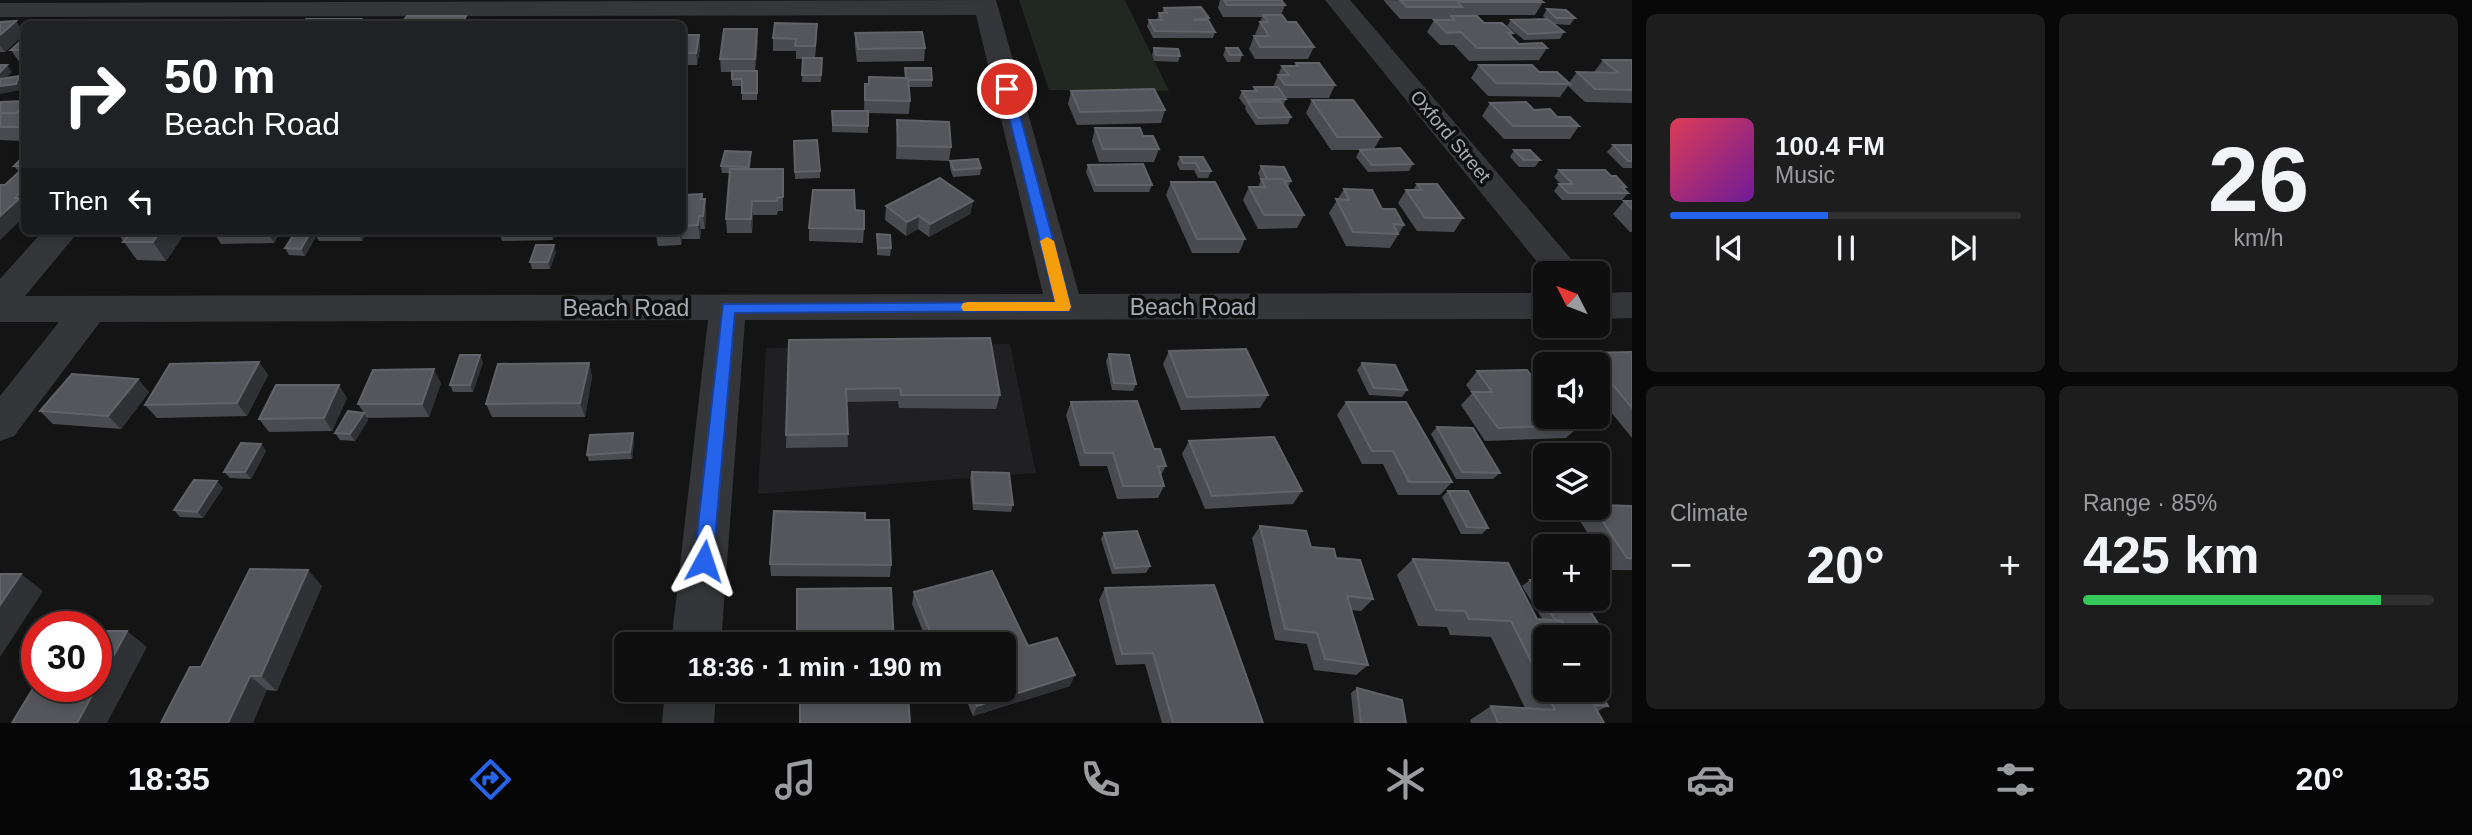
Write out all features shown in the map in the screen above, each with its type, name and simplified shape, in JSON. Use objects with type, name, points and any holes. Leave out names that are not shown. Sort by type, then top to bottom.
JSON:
[{"type":"street","name":"Oxford Street","points":[[1337,0],[1555,261]]},
{"type":"street","points":[[0,10],[254,11],[985,4],[1064,307]]},
{"type":"street","points":[[0,302],[59,235]]},
{"type":"street","name":"Beach Road","points":[[0,309],[1533,306]]},
{"type":"street","points":[[697,632],[728,308]]},
{"type":"street","points":[[0,425],[89,310]]},
{"type":"street","points":[[688,723],[690,702]]},
{"type":"shaded area","points":[[1019,0],[1125,0],[1169,91],[1049,90]]},
{"type":"shaded area","points":[[1010,344],[1036,473],[758,494],[766,348]]},
{"type":"building","points":[[1224,0],[1281,0],[1285,5],[1227,5]]},
{"type":"building","points":[[1400,0],[1543,2],[1458,2],[1462,7],[1407,7]]},
{"type":"building","points":[[1201,7],[1209,18],[1193,20],[1208,20],[1215,32],[1155,31],[1149,20],[1162,20],[1159,13],[1167,13],[1164,8]]},
{"type":"building","points":[[1547,9],[1566,10],[1575,18],[1556,18]]},
{"type":"building","points":[[1263,15],[1282,15],[1287,22],[1296,22],[1314,47],[1260,47],[1254,36],[1269,36],[1260,22],[1268,22]]},
{"type":"building","points":[[407,16],[466,16],[464,20],[473,20],[472,21],[403,21]]},
{"type":"building","points":[[1451,16],[1477,16],[1484,23],[1502,23],[1513,33],[1508,33],[1519,44],[1542,43],[1547,48],[1477,48],[1461,32],[1447,33],[1434,20],[1454,20]]},
{"type":"building","points":[[306,19],[361,19],[359,21],[304,21]]},
{"type":"building","points":[[1547,19],[1564,32],[1528,34],[1511,20]]},
{"type":"building","points":[[16,21],[0,35],[0,22]]},
{"type":"building","points":[[775,23],[817,24],[815,46],[795,46],[796,39],[773,38]]},
{"type":"building","points":[[724,29],[757,29],[755,59],[720,59]]},
{"type":"building","points":[[922,32],[925,48],[858,49],[855,33]]},
{"type":"building","points":[[686,35],[699,35],[696,53],[686,53]]},
{"type":"building","points":[[21,41],[21,50],[11,50]]},
{"type":"building","points":[[1154,48],[1178,49],[1180,56],[1156,55]]},
{"type":"building","points":[[1226,48],[1238,48],[1242,55],[1230,55]]},
{"type":"building","points":[[803,58],[822,58],[821,75],[802,75]]},
{"type":"building","points":[[1603,60],[1632,60],[1632,90],[1595,89],[1577,72],[1618,73]]},
{"type":"building","points":[[1296,63],[1319,63],[1335,85],[1285,85],[1278,75],[1289,75],[1282,66],[1298,66]]},
{"type":"building","points":[[1479,65],[1532,65],[1539,72],[1557,72],[1570,84],[1496,83]]},
{"type":"building","points":[[905,68],[931,68],[932,80],[908,80]]},
{"type":"building","points":[[732,71],[757,71],[757,93],[742,93],[742,79],[732,79]]},
{"type":"building","points":[[19,76],[16,84],[0,86],[0,79]]},
{"type":"building","points":[[869,77],[908,78],[910,101],[865,100],[865,84],[869,84]]},
{"type":"building","points":[[1254,87],[1278,87],[1286,99],[1247,100],[1242,91],[1257,91]]},
{"type":"building","points":[[1154,89],[1165,110],[1080,112],[1071,91]]},
{"type":"building","points":[[1312,100],[1353,100],[1381,137],[1337,137]]},
{"type":"building","points":[[21,101],[21,109],[17,113],[0,114],[1,102]]},
{"type":"building","points":[[1280,101],[1291,117],[1258,118],[1248,102]]},
{"type":"building","points":[[1526,102],[1534,110],[1550,109],[1557,117],[1570,117],[1579,126],[1513,126],[1490,103]]},
{"type":"building","points":[[21,110],[21,127],[0,127],[1,113],[17,113]]},
{"type":"building","points":[[832,111],[868,111],[868,126],[833,125]]},
{"type":"building","points":[[897,120],[949,122],[951,147],[898,146]]},
{"type":"building","points":[[1095,128],[1140,128],[1143,136],[1153,136],[1159,149],[1103,149]]},
{"type":"building","points":[[817,140],[820,171],[795,172],[794,141]]},
{"type":"building","points":[[1613,145],[1632,145],[1632,161],[1628,161]]},
{"type":"building","points":[[1400,148],[1413,164],[1372,165],[1360,150]]},
{"type":"building","points":[[1514,150],[1530,150],[1540,160],[1524,160]]},
{"type":"building","points":[[725,151],[751,152],[748,167],[721,166]]},
{"type":"building","points":[[1180,157],[1203,157],[1211,171],[1200,171],[1196,163],[1183,163]]},
{"type":"building","points":[[978,159],[981,168],[954,170],[950,161]]},
{"type":"building","points":[[1143,164],[1152,185],[1096,185],[1088,165]]},
{"type":"building","points":[[1261,166],[1284,167],[1291,181],[1267,179]]},
{"type":"building","points":[[730,169],[783,169],[783,197],[777,198],[777,201],[752,201],[751,219],[726,219]]},
{"type":"building","points":[[21,170],[21,191],[15,198],[20,198],[0,216],[0,185],[5,185]]},
{"type":"building","points":[[1559,170],[1605,170],[1611,176],[1616,176],[1628,193],[1568,193],[1559,184],[1573,184]]},
{"type":"building","points":[[940,178],[973,201],[930,224],[919,216],[907,222],[886,206]]},
{"type":"building","points":[[1261,179],[1283,179],[1304,215],[1264,215],[1249,187],[1265,187]]},
{"type":"building","points":[[1171,182],[1215,182],[1245,239],[1197,239]]},
{"type":"building","points":[[1417,184],[1437,184],[1463,218],[1425,218],[1406,190],[1422,190]]},
{"type":"building","points":[[1344,189],[1372,190],[1382,209],[1395,209],[1404,225],[1393,224],[1398,234],[1353,232],[1336,199],[1349,200]]},
{"type":"building","points":[[813,190],[854,190],[855,210],[864,211],[864,229],[809,228]]},
{"type":"building","points":[[702,194],[701,199],[705,199],[703,216],[699,216],[698,225],[686,226],[686,195]]},
{"type":"building","points":[[1624,201],[1632,201],[1632,209]]},
{"type":"building","points":[[877,234],[890,235],[891,248],[878,248]]},
{"type":"building","points":[[129,235],[157,235],[153,242],[123,242]]},
{"type":"building","points":[[293,235],[309,235],[301,249],[285,248]]},
{"type":"building","points":[[536,245],[554,245],[548,262],[530,262]]},
{"type":"building","points":[[990,338],[1000,395],[901,395],[900,388],[846,389],[848,434],[786,435],[789,340]]},
{"type":"building","points":[[1246,349],[1268,395],[1187,397],[1169,351]]},
{"type":"building","points":[[1610,352],[1632,352],[1632,408],[1610,381]]},
{"type":"building","points":[[1109,354],[1129,355],[1136,384],[1114,383]]},
{"type":"building","points":[[460,355],[480,355],[470,385],[450,385]]},
{"type":"building","points":[[259,362],[237,403],[145,405],[170,364]]},
{"type":"building","points":[[589,363],[580,403],[486,404],[498,364]]},
{"type":"building","points":[[1362,363],[1395,365],[1407,390],[1374,388]]},
{"type":"building","points":[[434,369],[422,404],[358,404],[373,370]]},
{"type":"building","points":[[1527,370],[1533,378],[1533,427],[1498,428],[1472,392],[1492,392],[1477,371]]},
{"type":"building","points":[[72,374],[138,379],[108,416],[40,411]]},
{"type":"building","points":[[276,385],[339,385],[324,418],[259,419]]},
{"type":"building","points":[[1137,401],[1154,449],[1160,449],[1166,466],[1158,466],[1164,486],[1123,486],[1113,453],[1085,453],[1071,402]]},
{"type":"building","points":[[1346,402],[1406,402],[1452,482],[1409,482],[1393,451],[1372,451]]},
{"type":"building","points":[[348,411],[364,413],[350,434],[335,433]]},
{"type":"building","points":[[1437,427],[1473,428],[1500,473],[1462,472]]},
{"type":"building","points":[[633,433],[630,452],[587,455],[590,435]]},
{"type":"building","points":[[1274,437],[1302,491],[1212,496],[1189,441]]},
{"type":"building","points":[[241,443],[261,444],[245,472],[224,472]]},
{"type":"building","points":[[972,472],[1009,473],[1013,505],[974,503]]},
{"type":"building","points":[[194,480],[217,481],[197,512],[174,510]]},
{"type":"building","points":[[1448,491],[1468,491],[1488,528],[1467,527]]},
{"type":"building","points":[[1610,505],[1632,506],[1632,558],[1627,558],[1602,520],[1610,520]]},
{"type":"building","points":[[774,511],[865,513],[865,520],[889,520],[891,565],[770,564]]},
{"type":"building","points":[[1260,526],[1306,531],[1311,547],[1334,549],[1336,558],[1360,560],[1373,599],[1347,596],[1368,665],[1325,659],[1317,633],[1285,629]]},
{"type":"building","points":[[1137,531],[1150,566],[1115,568],[1104,533]]},
{"type":"building","points":[[1413,559],[1508,563],[1537,619],[1562,621],[1564,625],[1533,625],[1533,666],[1511,621],[1469,619],[1465,611],[1436,610]]},
{"type":"building","points":[[250,569],[308,570],[261,676],[250,676],[228,723],[161,723],[190,667],[201,667]]},
{"type":"building","points":[[992,571],[1028,646],[1057,638],[1075,675],[1016,694],[1016,632],[930,632],[914,592]]},
{"type":"building","points":[[0,574],[21,574],[0,605]]},
{"type":"building","points":[[1214,585],[1263,723],[1173,723],[1153,653],[1122,654],[1105,588]]},
{"type":"building","points":[[891,588],[893,632],[797,632],[797,589]]},
{"type":"building","points":[[1549,611],[1590,611],[1599,625],[1564,625],[1562,621],[1555,620]]},
{"type":"building","points":[[112,631],[127,631],[112,659]]},
{"type":"building","points":[[1357,688],[1402,700],[1406,723],[1361,723]]},
{"type":"building","points":[[25,702],[88,702],[77,723],[12,723]]},
{"type":"building","points":[[800,702],[909,702],[910,723],[800,723]]},
{"type":"building","points":[[1551,702],[1606,702],[1608,706],[1594,705],[1604,723],[1498,723],[1491,706],[1555,710]]},
{"type":"slow traffic","points":[[968,307],[1064,307],[1047,241]]},
{"type":"route","points":[[704,561],[728,308],[1064,307],[1007,89]]}]
